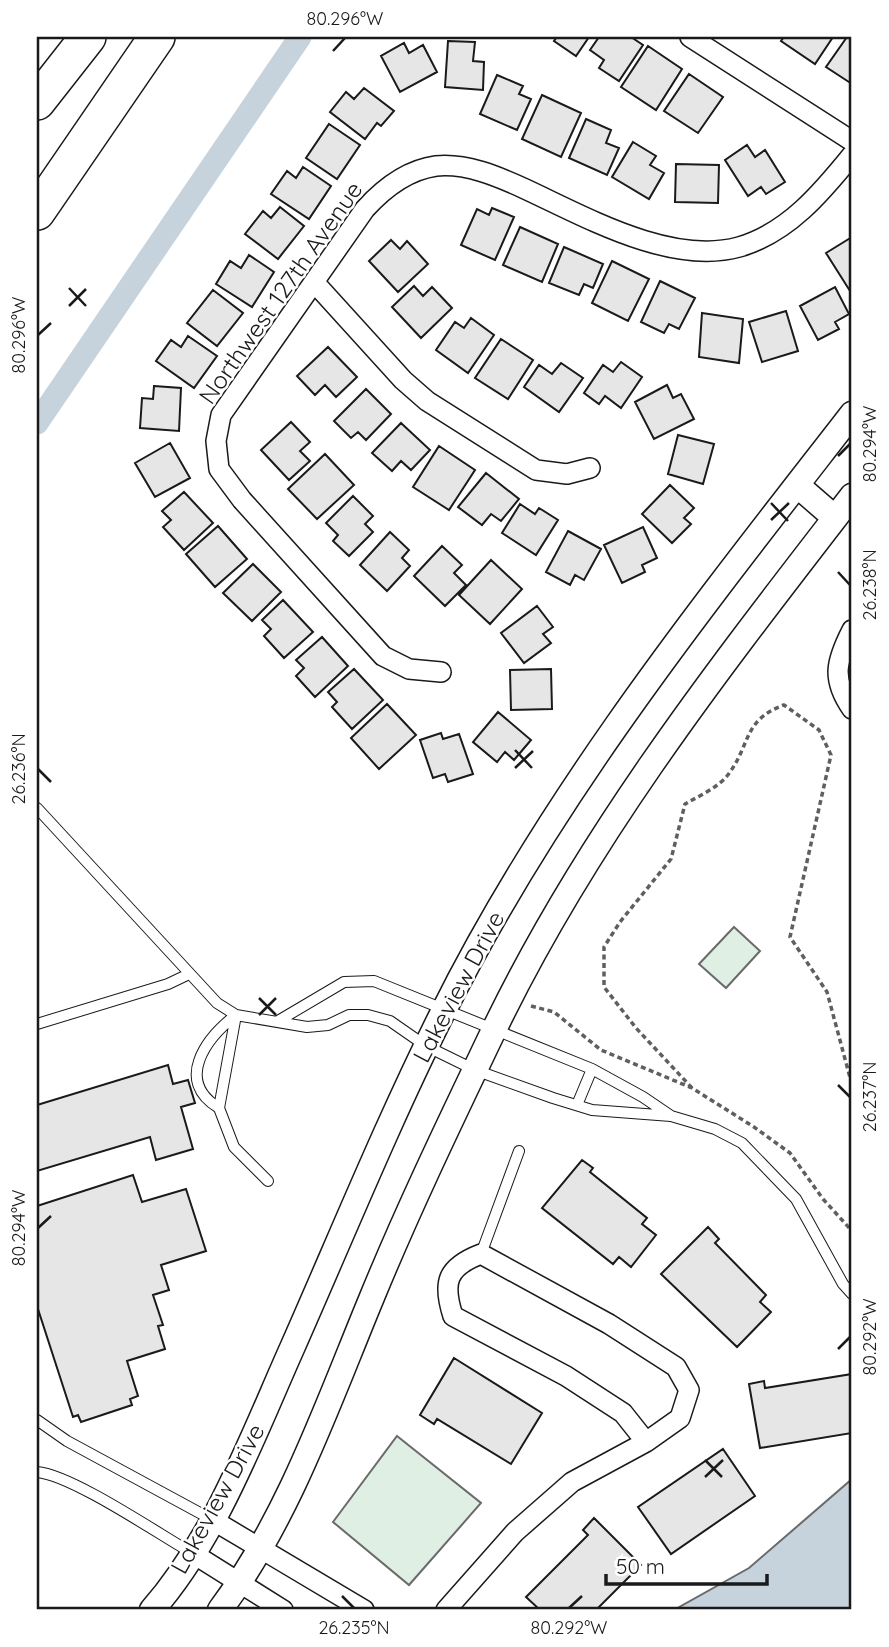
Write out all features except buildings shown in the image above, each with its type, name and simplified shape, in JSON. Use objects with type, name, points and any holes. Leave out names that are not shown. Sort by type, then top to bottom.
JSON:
[{"type":"highway","points":[[37,102],[88,37]]},
{"type":"highway","points":[[37,212],[157,37]]},
{"type":"street","points":[[690,37],[852,141]]},
{"type":"street","name":"Northwest 127th Avenue","points":[[441,672],[409,669],[383,656],[242,500],[219,469],[216,441],[221,415],[365,209],[383,188],[407,175],[436,166],[466,168],[496,176],[617,231],[668,246],[712,252],[740,247],[767,235],[796,216],[826,188],[852,155]]},
{"type":"street","points":[[314,282],[403,380],[427,401],[536,470],[567,474],[590,468]]},
{"type":"street","name":"Lakeview Drive","points":[[152,1610],[191,1553],[251,1445],[426,1045],[564,800],[660,662],[852,414]]},
{"type":"street","points":[[797,485],[835,518]]},
{"type":"street","name":"Lakeview Drive","points":[[220,1610],[240,1583],[298,1476],[391,1251],[532,953],[622,803],[698,694],[852,496]]},
{"type":"street","points":[[852,630],[837,664],[839,691],[852,709]]},
{"type":"street","points":[[446,1610],[514,1532],[572,1482],[646,1442],[680,1418],[689,1390],[676,1367],[608,1324],[481,1254],[460,1262],[450,1276],[445,1293],[453,1316],[566,1376],[623,1413],[646,1442]]},
{"type":"street","points":[[211,1519],[355,1608]]},
{"type":"street","points":[[191,1553],[283,1610]]},
{"type":"lane","points":[[37,808],[217,1003],[236,1016],[307,1027],[328,1025],[349,1015],[368,1014],[390,1021],[426,1045],[475,1070],[592,1110],[671,1116],[715,1129],[742,1143],[796,1199],[843,1284],[852,1294]]},
{"type":"lane","points":[[37,1024],[169,984],[190,974]]},
{"type":"lane","points":[[278,1021],[344,982],[374,981],[592,1069],[671,1116]]},
{"type":"lane","points":[[236,1016],[209,1041],[199,1057],[196,1076],[202,1093],[219,1108],[234,1147],[268,1181]]},
{"type":"lane","points":[[219,1108],[236,1016]]},
{"type":"lane","points":[[577,1105],[592,1069]]},
{"type":"lane","points":[[481,1254],[519,1151]]},
{"type":"lane","points":[[37,1420],[67,1441],[211,1519]]},
{"type":"lane","points":[[37,1472],[48,1473],[74,1485],[191,1553]]},
{"type":"path","points":[[692,1087],[636,1028],[604,987],[604,947],[620,922],[671,859],[685,804],[725,779],[739,758],[750,727],[773,709],[784,705],[819,730],[831,755],[790,937],[827,992],[852,1085]]},
{"type":"path","points":[[529,1006],[554,1012],[601,1050],[692,1087],[790,1153],[823,1199],[852,1231]]},
{"type":"green space","points":[[734,927],[760,951],[726,988],[699,964]]},
{"type":"green space","points":[[397,1436],[481,1503],[409,1585],[333,1522]]},
{"type":"shaded area","points":[[852,1479],[852,1610],[674,1610],[749,1568]]},
{"type":"waterway","points":[[37,423],[300,37]]}]
